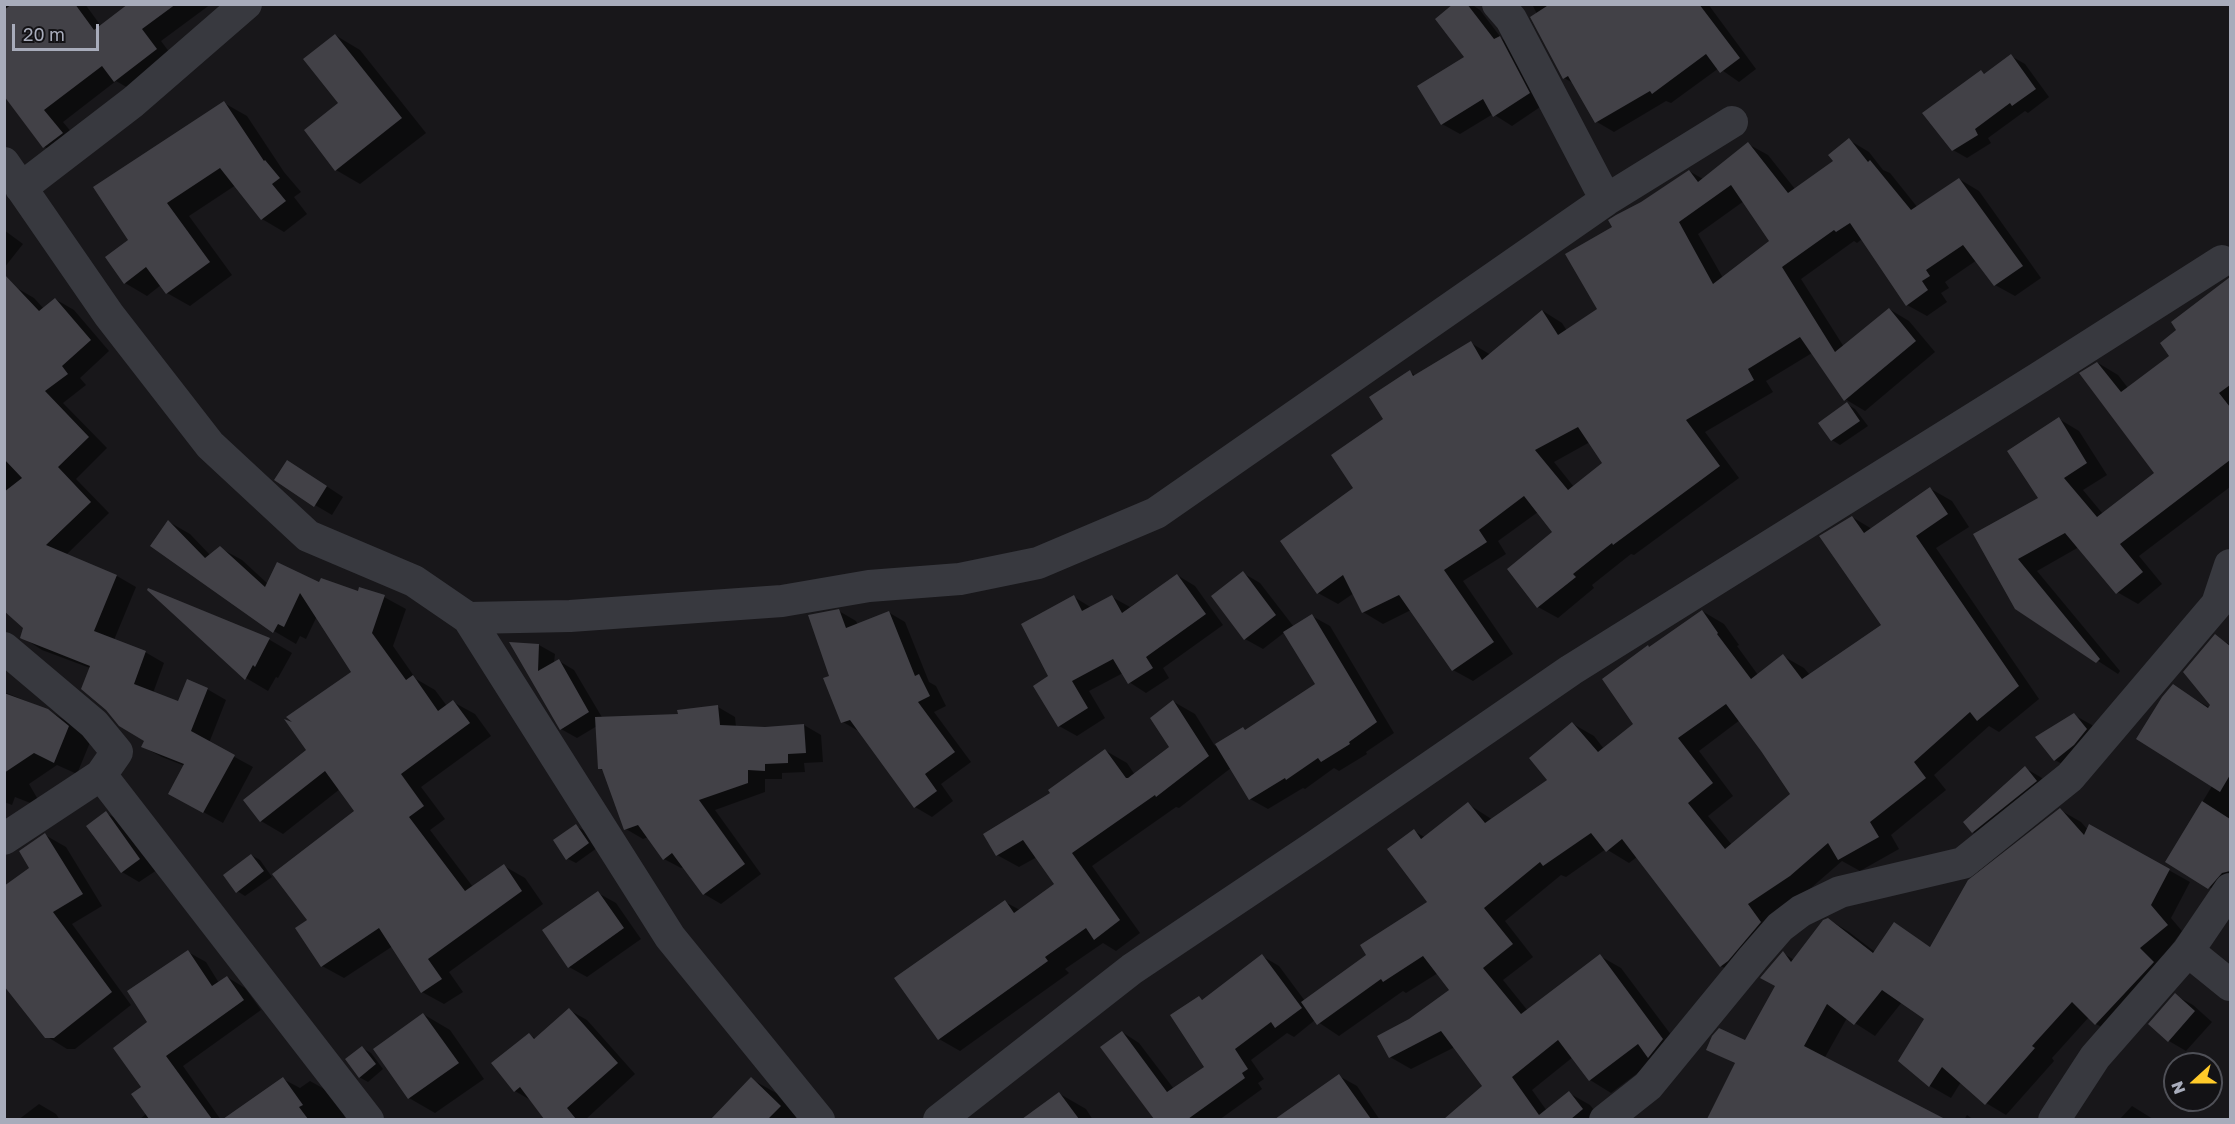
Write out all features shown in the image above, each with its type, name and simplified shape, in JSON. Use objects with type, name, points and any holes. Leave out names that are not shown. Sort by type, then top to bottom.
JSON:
[{"type":"street","points":[[246,4],[133,102],[13,175],[109,315],[210,445],[249,483],[308,536],[414,581],[468,618],[670,937],[819,1119]]},
{"type":"street","points":[[1498,4],[1511,19],[1606,200]]},
{"type":"street","points":[[468,618],[570,616],[782,602],[869,586],[960,579],[1038,563],[1156,513],[1606,200],[1732,122]]},
{"type":"street","points":[[939,1119],[1132,969],[1317,845],[1570,670],[2222,261]]},
{"type":"street","points":[[1605,1119],[1648,1086],[1780,927],[1802,911],[1840,892],[1963,862],[2070,777],[2217,604],[2230,565]]},
{"type":"street","points":[[4,648],[94,724],[117,752],[101,775],[4,839]]},
{"type":"street","points":[[101,775],[368,1119]]},
{"type":"street","points":[[2054,1119],[2096,1057],[2188,951],[2230,889]]},
{"type":"street","points":[[2188,951],[2230,985]]},
{"type":"building","points":[[12,4],[75,4],[94,30],[128,4],[176,4],[142,29],[157,49],[114,82],[102,66],[44,110],[63,133],[43,148],[4,96],[4,10]]},
{"type":"building","points":[[1453,4],[1467,4],[1494,39],[1500,36],[1530,93],[1493,117],[1483,99],[1441,125],[1417,86],[1464,57],[1435,19]]},
{"type":"building","points":[[1550,4],[1699,4],[1740,58],[1720,73],[1706,54],[1652,94],[1650,91],[1595,123],[1568,76],[1563,79],[1530,17]]},
{"type":"building","points":[[335,34],[402,118],[335,171],[304,130],[338,103],[303,59]]},
{"type":"building","points":[[2011,54],[2036,89],[2012,106],[2010,103],[1975,129],[1978,135],[1952,151],[1922,113],[1981,70],[1984,74]]},
{"type":"building","points":[[224,101],[264,161],[280,178],[272,184],[286,201],[261,220],[220,168],[167,203],[210,262],[166,294],[146,267],[124,284],[105,257],[128,240],[93,187]]},
{"type":"building","points":[[1849,138],[1911,210],[1959,178],[2023,266],[1994,286],[1963,245],[1926,270],[1930,276],[1922,281],[1928,290],[1906,306],[1850,223],[1836,232],[1834,230],[1782,267],[1835,352],[1889,308],[1916,341],[1844,401],[1800,337],[1748,369],[1754,380],[1686,420],[1720,466],[1613,545],[1612,543],[1573,574],[1576,577],[1537,608],[1507,569],[1552,532],[1524,496],[1479,530],[1487,542],[1444,570],[1494,642],[1452,671],[1399,595],[1362,613],[1343,575],[1317,594],[1280,541],[1353,488],[1331,455],[1383,419],[1369,397],[1410,370],[1413,376],[1471,341],[1482,360],[1542,310],[1558,335],[1597,309],[1565,254],[1612,227],[1608,220],[1641,202],[1689,170],[1698,182],[1748,142],[1788,193],[1833,161],[1828,155]],"holes":[[[1731,185],[1769,241],[1713,284],[1679,222]],[[1578,427],[1602,463],[1568,490],[1535,450]]]},
{"type":"building","points":[[4,274],[39,311],[55,298],[91,340],[62,366],[68,374],[45,391],[89,437],[58,467],[91,502],[46,545],[117,575],[94,631],[146,651],[134,684],[178,701],[187,679],[208,688],[191,731],[235,755],[203,813],[168,794],[184,764],[141,747],[144,741],[119,726],[106,710],[81,689],[90,666],[20,638],[23,628],[4,611],[4,492],[22,478],[4,459]]},
{"type":"building","points":[[2230,277],[2230,385],[2219,393],[2230,407],[2230,460],[2120,544],[2143,572],[2116,594],[2065,533],[2018,559],[2100,659],[2096,663],[2015,609],[1973,534],[2038,498],[2007,451],[2059,417],[2087,463],[2064,478],[2097,517],[2154,473],[2079,373],[2097,362],[2121,392],[2169,356],[2160,343],[2176,330],[2171,322]]},
{"type":"building","points":[[1847,402],[1860,421],[1831,441],[1818,423]]},
{"type":"building","points":[[287,460],[327,486],[314,507],[274,480]]},
{"type":"building","points":[[1930,487],[1948,514],[1916,536],[2019,686],[1977,721],[1970,712],[1914,762],[1926,778],[1870,822],[1879,837],[1838,860],[1828,843],[1790,876],[1748,904],[1761,922],[1728,961],[1720,967],[1622,839],[1606,852],[1591,833],[1543,866],[1540,862],[1484,908],[1513,944],[1483,968],[1521,1014],[1600,954],[1663,1039],[1648,1058],[1638,1044],[1589,1081],[1558,1040],[1512,1077],[1539,1115],[1569,1091],[1583,1109],[1571,1119],[1444,1119],[1482,1086],[1441,1031],[1389,1058],[1377,1036],[1409,1019],[1449,990],[1423,956],[1383,982],[1381,979],[1317,1025],[1301,1002],[1366,955],[1360,945],[1427,902],[1387,849],[1414,829],[1421,839],[1468,802],[1485,823],[1547,780],[1529,758],[1572,722],[1598,752],[1633,724],[1602,679],[1648,645],[1649,647],[1702,610],[1751,679],[1783,654],[1802,679],[1881,625],[1819,536],[1852,516],[1864,533]],"holes":[[[1726,704],[1790,794],[1725,849],[1688,803],[1713,783],[1678,738]]]},
{"type":"building","points":[[168,520],[205,558],[220,546],[265,587],[277,562],[319,582],[321,578],[358,591],[359,587],[385,595],[372,633],[406,680],[413,675],[438,711],[453,700],[470,723],[401,774],[424,806],[409,817],[465,891],[504,864],[522,891],[428,959],[442,979],[421,993],[379,928],[321,967],[295,928],[307,920],[272,874],[354,811],[325,771],[260,822],[243,800],[306,750],[284,719],[292,722],[286,717],[351,672],[300,593],[284,627],[278,624],[273,633],[150,546]]},
{"type":"building","points":[[1243,571],[1276,615],[1244,640],[1211,596]]},
{"type":"building","points":[[1177,574],[1206,614],[1146,657],[1153,668],[1128,684],[1113,659],[1072,681],[1088,708],[1058,727],[1033,686],[1048,676],[1021,624],[1074,595],[1082,611],[1112,595],[1122,613]]},
{"type":"building","points":[[148,588],[270,638],[255,667],[253,665],[245,680],[147,590]]},
{"type":"building","points":[[839,609],[846,628],[889,611],[915,676],[919,674],[930,696],[918,702],[955,752],[925,774],[937,791],[914,808],[850,720],[841,723],[823,678],[829,676],[808,615]]},
{"type":"building","points":[[1312,614],[1377,722],[1349,742],[1350,744],[1321,762],[1318,758],[1286,780],[1285,778],[1249,800],[1215,744],[1243,727],[1245,730],[1315,684],[1283,632]]},
{"type":"building","points":[[2215,634],[2230,646],[2230,775],[2220,792],[2136,739],[2162,697],[2173,684],[2208,708],[2210,705],[2183,672]]},
{"type":"building","points":[[509,642],[539,644],[538,671],[559,659],[589,712],[560,730]]},
{"type":"building","points":[[4,693],[48,709],[69,726],[54,763],[34,753],[4,773]]},
{"type":"building","points":[[1173,700],[1209,756],[1156,797],[1155,795],[1072,853],[1120,920],[1094,940],[1086,928],[1045,957],[1048,961],[938,1040],[894,978],[1005,900],[1014,913],[1054,884],[1023,840],[996,856],[983,834],[1050,793],[1048,790],[1105,749],[1128,778],[1169,747],[1150,718]]},
{"type":"building","points":[[718,705],[720,725],[765,727],[804,724],[806,753],[788,754],[788,763],[765,764],[765,771],[748,770],[748,783],[699,800],[745,864],[703,895],[672,853],[663,860],[638,825],[624,830],[602,769],[598,769],[595,717],[678,714],[677,710]]},
{"type":"building","points":[[2074,713],[2087,729],[2074,745],[2054,761],[2035,737]]},
{"type":"building","points":[[2025,766],[2037,781],[1972,833],[1963,822]]},
{"type":"building","points":[[2202,801],[2230,819],[2230,871],[2222,873],[2208,889],[2165,862]]},
{"type":"building","points":[[2060,808],[2084,835],[2089,824],[2170,869],[2151,905],[2168,925],[2140,948],[2154,962],[2095,1025],[2072,1002],[2032,1046],[2035,1048],[1985,1105],[1942,1067],[1929,1087],[1898,1061],[1924,1019],[1882,990],[1854,1025],[1827,1004],[1804,1046],[1945,1119],[1707,1119],[1735,1063],[1706,1050],[1712,1036],[1719,1028],[1745,1040],[1775,986],[1760,978],[1783,951],[1791,962],[1823,920],[1828,918],[1873,953],[1894,922],[1930,947],[1968,880]]},
{"type":"building","points":[[106,811],[140,859],[121,873],[86,826]]},
{"type":"building","points":[[576,824],[589,843],[566,860],[553,840]]},
{"type":"building","points":[[45,833],[83,894],[53,912],[112,992],[54,1038],[45,1038],[4,986],[4,886],[29,868],[19,851]]},
{"type":"building","points":[[251,854],[264,871],[236,893],[223,875]]},
{"type":"building","points":[[598,891],[624,928],[568,968],[542,930]]},
{"type":"building","points":[[188,950],[212,986],[227,976],[244,1000],[166,1056],[212,1119],[149,1119],[131,1094],[141,1087],[113,1048],[147,1022],[127,991]]},
{"type":"building","points":[[1262,954],[1302,1008],[1275,1028],[1271,1022],[1235,1049],[1248,1069],[1242,1073],[1245,1078],[1188,1119],[1154,1119],[1100,1047],[1122,1031],[1167,1092],[1204,1067],[1170,1015],[1199,996],[1202,1000]]},
{"type":"building","points":[[2175,993],[2195,1011],[2168,1042],[2148,1024]]},
{"type":"building","points":[[569,1008],[618,1063],[567,1108],[576,1119],[544,1119],[520,1087],[514,1092],[491,1063],[529,1033],[534,1039]]},
{"type":"building","points":[[423,1013],[459,1063],[408,1099],[373,1049]]},
{"type":"building","points":[[362,1046],[376,1064],[359,1078],[345,1059]]},
{"type":"building","points":[[1339,1074],[1371,1119],[1275,1119]]},
{"type":"building","points":[[283,1077],[303,1105],[299,1107],[308,1119],[223,1119]]},
{"type":"building","points":[[751,1077],[781,1106],[768,1119],[711,1119]]},
{"type":"building","points":[[1059,1092],[1079,1119],[1022,1119]]}]
